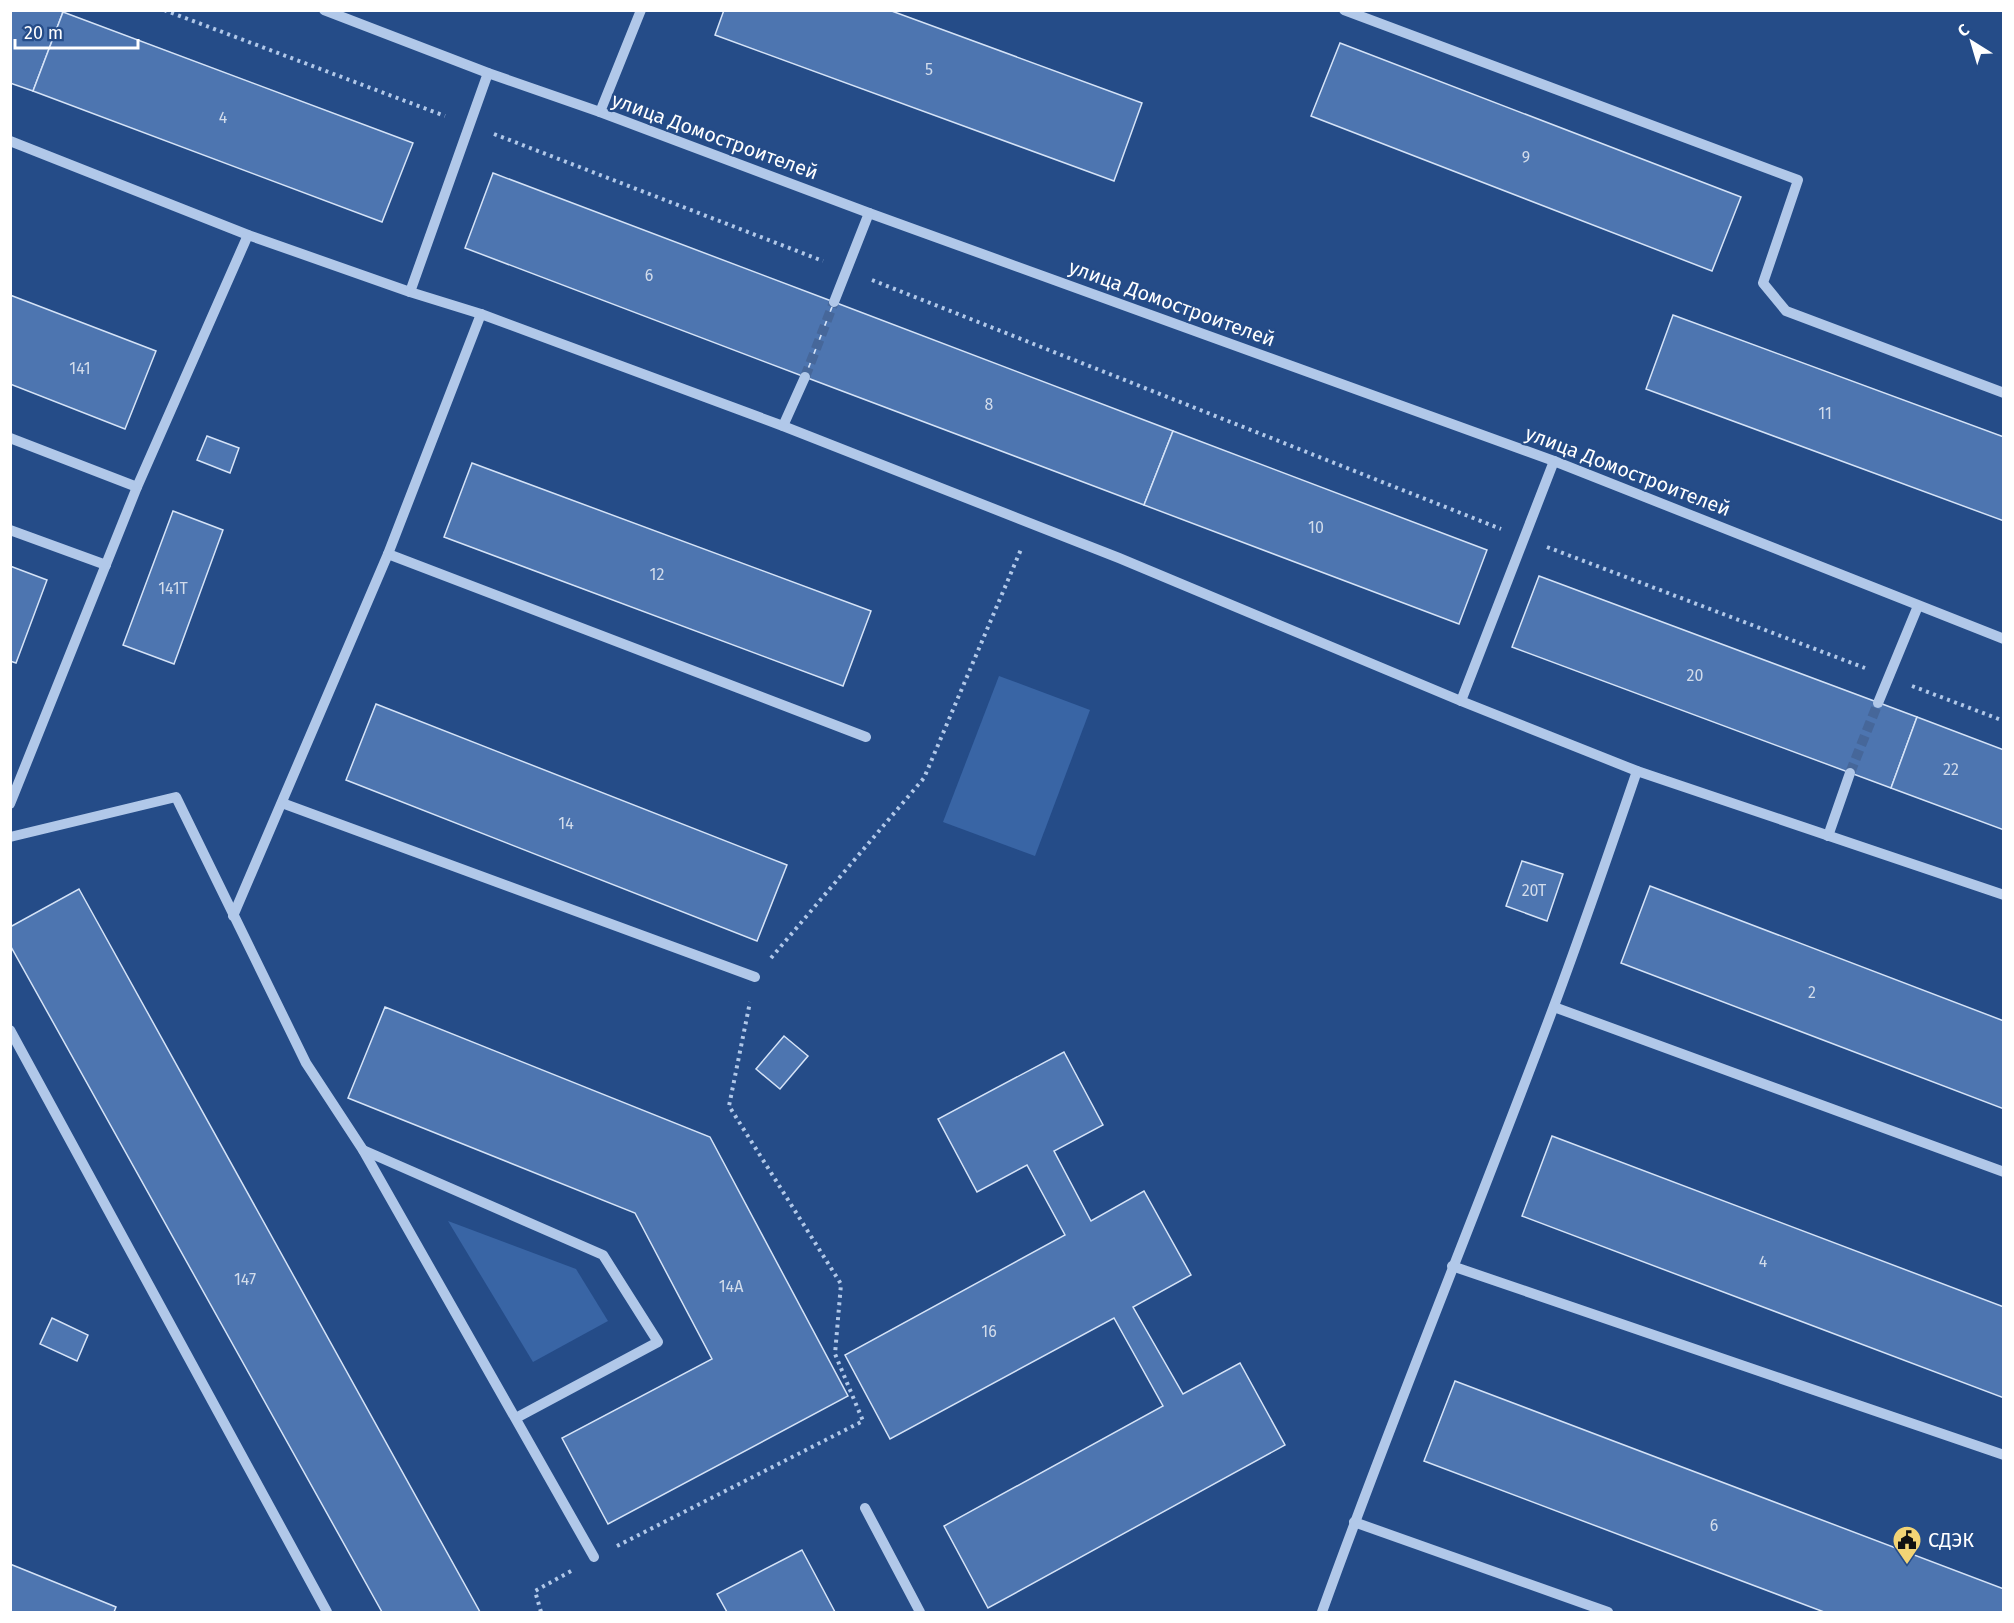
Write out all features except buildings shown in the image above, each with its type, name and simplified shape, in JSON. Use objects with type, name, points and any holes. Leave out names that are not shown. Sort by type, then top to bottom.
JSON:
[{"type":"street","name":"улица Домостроителей","points":[[324,10],[869,213],[1554,460],[2004,639]]},
{"type":"street","points":[[600,112],[641,10]]},
{"type":"street","points":[[1344,10],[1798,180],[1763,283],[1786,311],[2004,393]]},
{"type":"street","points":[[410,292],[488,73]]},
{"type":"street","points":[[10,141],[248,235],[410,292],[481,314],[783,426],[1119,558],[1461,701],[1637,771],[2004,895]]},
{"type":"street","points":[[834,302],[869,213]]},
{"type":"street","points":[[10,804],[137,487],[248,235]]},
{"type":"street","points":[[232,916],[388,554],[481,314]]},
{"type":"street","points":[[783,426],[805,376]]},
{"type":"street","points":[[10,438],[137,487]]},
{"type":"street","points":[[1461,701],[1554,460]]},
{"type":"street","points":[[10,530],[106,565]]},
{"type":"street","points":[[388,554],[866,737]]},
{"type":"street","points":[[1878,703],[1918,606]]},
{"type":"street","points":[[1322,1612],[1452,1266],[1554,1007],[1637,771]]},
{"type":"street","points":[[1828,836],[1850,773]]},
{"type":"street","points":[[10,837],[176,797],[232,916],[306,1063],[363,1150],[594,1557]]},
{"type":"street","points":[[282,803],[755,977]]},
{"type":"street","points":[[1554,1007],[2004,1172]]},
{"type":"street","points":[[10,1030],[327,1612]]},
{"type":"street","points":[[363,1150],[603,1255],[658,1342],[516,1418]]},
{"type":"street","points":[[1452,1266],[2004,1455]]},
{"type":"street","points":[[865,1508],[920,1612]]},
{"type":"street","points":[[1354,1522],[1608,1612]]},
{"type":"path","points":[[164,10],[847,270],[1524,538],[2004,721]]},
{"type":"path","points":[[541,1612],[536,1591],[594,1557],[863,1421],[835,1354],[841,1284],[729,1106],[755,977],[924,778],[1032,524]]},
{"type":"shaded area","points":[[999,676],[1090,710],[1035,856],[943,822]]},
{"type":"shaded area","points":[[448,1221],[576,1269],[608,1321],[533,1362]]},
{"type":"tunnel","points":[[805,377],[834,302]]},
{"type":"tunnel","points":[[1850,773],[1878,703]]},
{"type":"place","name":"СДЭК","points":[[1907,1566]]}]
